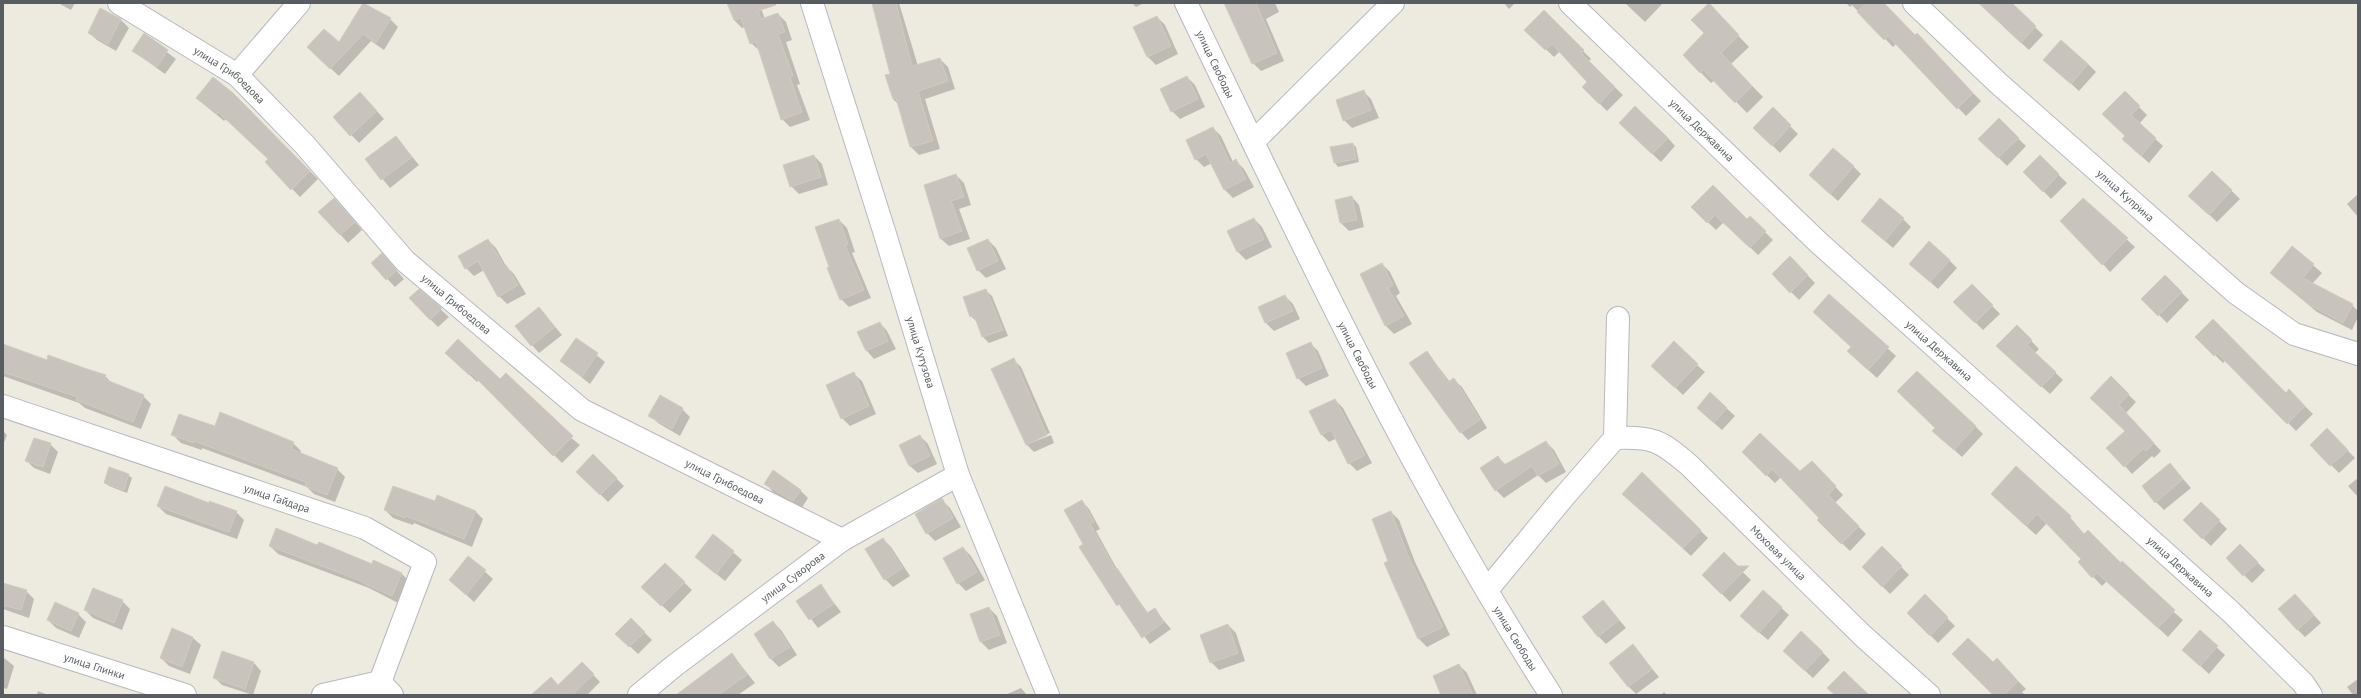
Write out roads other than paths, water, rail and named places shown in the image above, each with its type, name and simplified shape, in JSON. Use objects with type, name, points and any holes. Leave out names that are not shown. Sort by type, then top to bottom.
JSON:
[{"type":"street","name":"улица Грибоедова","points":[[119,3],[237,75],[304,144],[405,261],[582,410],[842,540]]},
{"type":"street","points":[[237,75],[299,3]]},
{"type":"street","name":"улица Кутузова","points":[[812,3],[885,234],[958,475],[1048,695]]},
{"type":"street","name":"улица Свободы","points":[[1186,3],[1365,372],[1510,630],[1552,695]]},
{"type":"street","points":[[1253,142],[1393,3]]},
{"type":"street","name":"улица Державина","points":[[1570,3],[1819,243],[2230,611],[2303,683],[2311,695]]},
{"type":"street","name":"улица Куприна","points":[[1914,3],[1998,83],[2236,294],[2294,334],[2358,354]]},
{"type":"street","points":[[1488,590],[1562,499],[1615,438],[1618,318]]},
{"type":"street","name":"улица Гайдара","points":[[3,406],[365,528],[425,562],[386,688]]},
{"type":"street","name":"Моховая улица","points":[[1615,438],[1647,438],[1664,444],[1694,471],[1863,636],[1929,695]]},
{"type":"street","name":"улица Суворова","points":[[639,695],[674,666],[842,540],[958,475]]},
{"type":"street","name":"улица Глинки","points":[[3,637],[185,695]]},
{"type":"street","points":[[323,695],[386,688]]}]
